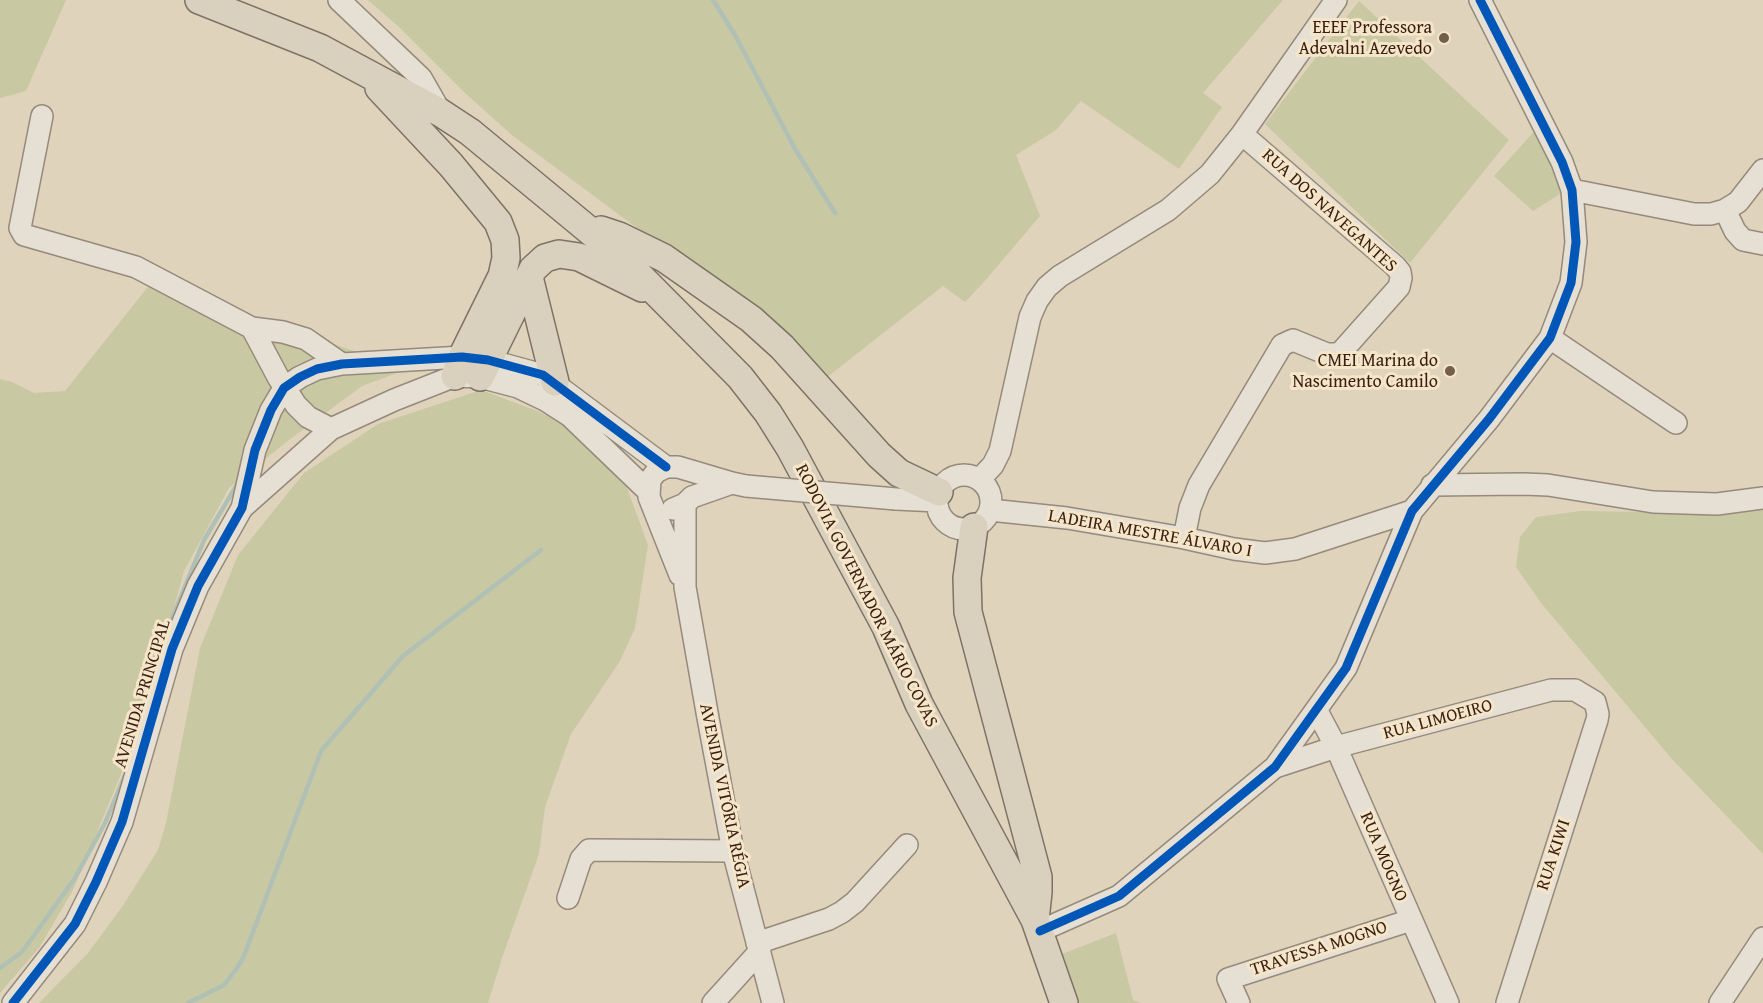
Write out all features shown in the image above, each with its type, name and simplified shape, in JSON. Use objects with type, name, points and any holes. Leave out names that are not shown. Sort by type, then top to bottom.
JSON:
[{"type":"main road","name":"RODOVIA GOVERNADOR MÁRIO COVAS","points":[[199,0],[320,48],[441,113],[470,132],[585,225],[664,299],[740,377],[768,413],[790,448],[886,627],[919,704],[1037,925],[1064,1003]]},
{"type":"main road","points":[[361,70],[450,165],[498,222],[505,240],[506,258],[502,276],[471,368]]},
{"type":"main road","points":[[585,225],[619,236],[664,258],[751,319],[782,347],[898,473],[938,496]]},
{"type":"main road","points":[[471,368],[533,268],[545,258],[559,254],[579,257],[664,299]]},
{"type":"main road","points":[[529,277],[555,382]]},
{"type":"main road","points":[[982,518],[967,578],[968,612],[1038,877],[1037,925]]},
{"type":"street","points":[[339,0],[421,78],[441,113]]},
{"type":"street","points":[[980,479],[993,465],[1000,451],[1030,317],[1047,287],[1060,276],[1168,210],[1210,174],[1242,134],[1336,0]]},
{"type":"street","points":[[1037,925],[1119,896],[1275,766],[1346,668],[1396,544],[1412,511],[1489,419],[1550,338],[1571,282],[1576,242],[1572,190],[1562,162],[1480,0]]},
{"type":"street","points":[[42,116],[20,228],[24,235],[136,267],[252,328],[283,332],[306,339],[342,364]]},
{"type":"street","name":"RUA DOS NAVEGANTES","points":[[1184,538],[1190,508],[1199,485],[1282,345],[1293,340],[1328,354],[1338,354],[1399,286],[1401,278],[1395,266],[1242,134]]},
{"type":"street","points":[[1572,190],[1694,214],[1712,214],[1725,210],[1738,202],[1763,170]]},
{"type":"street","points":[[1725,210],[1735,231],[1743,240],[1763,244]]},
{"type":"street","points":[[252,328],[284,388],[296,405],[308,417],[331,429]]},
{"type":"street","points":[[1550,338],[1676,423]]},
{"type":"street","name":"AVENIDA PRINCIPAL","points":[[14,1003],[75,924],[86,905],[122,822],[172,649],[198,586],[242,508],[255,450],[271,410],[284,388],[317,369],[342,364],[471,368]]},
{"type":"street","points":[[471,368],[531,370],[555,382],[672,467],[692,478],[694,488],[688,501]]},
{"type":"street","points":[[471,368],[545,400],[570,416],[649,496],[668,509],[739,484]]},
{"type":"street","name":"AVENIDA PRINCIPAL","points":[[242,508],[331,429],[471,368]]},
{"type":"street","points":[[649,496],[650,480],[657,472],[672,467],[739,484],[896,499],[938,496]]},
{"type":"street","points":[[963,474],[980,479],[990,491],[992,501],[982,518],[961,529],[947,522],[941,515],[938,496],[948,480],[963,474]]},
{"type":"street","points":[[1432,485],[1548,485],[1653,502],[1717,504],[1763,498]]},
{"type":"street","name":"AVENIDA VITÓRIA RÉGIA","points":[[649,496],[685,587],[733,851],[773,1003]]},
{"type":"street","name":"AVENIDA VITÓRIA RÉGIA","points":[[685,587],[688,501]]},
{"type":"street","name":"LADEIRA MESTRE ÁLVARO I","points":[[982,518],[1067,518],[1265,553],[1314,543],[1412,511]]},
{"type":"street","name":"RUA LIMOEIRO","points":[[1275,766],[1336,747],[1558,689],[1575,690],[1595,702],[1597,707]]},
{"type":"street","name":"RUA KIWI","points":[[1507,1003],[1597,720],[1597,707]]},
{"type":"street","name":"RUA MOGNO","points":[[1317,711],[1336,747],[1448,1003]]},
{"type":"street","points":[[713,1003],[758,947],[842,912],[855,902],[907,845]]},
{"type":"street","points":[[568,898],[581,859],[589,850],[733,851]]},
{"type":"street","name":"TRAVESSA MOGNO","points":[[1239,1003],[1228,979],[1411,920]]},
{"type":"street","points":[[1720,1003],[1763,938]]},
{"type":"green space","points":[[0,0],[66,0],[26,91],[0,98]]},
{"type":"green space","points":[[368,0],[1283,0],[1203,93],[1222,107],[1179,169],[1081,101],[1056,130],[1016,155],[1040,216],[983,283],[965,302],[943,286],[826,378],[741,305],[513,136]]},
{"type":"green space","points":[[1359,1],[1509,140],[1410,263],[1265,124]]},
{"type":"green space","points":[[1538,127],[1568,189],[1533,211],[1494,176]]},
{"type":"green space","points":[[151,283],[408,369],[362,386],[229,488],[184,571],[141,726],[73,890],[39,948],[0,993],[0,379],[34,393],[65,391]]},
{"type":"green space","points":[[481,390],[537,411],[576,430],[624,480],[648,545],[635,628],[620,661],[571,734],[545,807],[539,854],[488,1003],[39,1003],[88,953],[122,907],[158,850],[166,823],[200,648],[238,555],[304,473],[378,424]]},
{"type":"green space","points":[[1763,508],[1763,854],[1671,758],[1541,603],[1516,567],[1520,537],[1536,517],[1581,511],[1719,513]]},
{"type":"green space","points":[[1116,933],[1133,1000],[1141,1003],[1074,1003],[1057,956]]},
{"type":"waterway","points":[[713,0],[735,35],[795,149],[835,213]]},
{"type":"waterway","points":[[166,637],[204,540],[238,483]]},
{"type":"waterway","points":[[188,1003],[224,985],[244,956],[321,751],[403,656],[541,550]]},
{"type":"waterway","points":[[0,968],[22,952],[75,878],[105,823],[125,775]]},
{"type":"cycle path","points":[[1040,931],[1119,896],[1275,767],[1346,668],[1412,511],[1489,419],[1550,338],[1571,283],[1576,242],[1572,190],[1562,162],[1480,0]]},
{"type":"cycle path","points":[[13,1003],[75,924],[96,882],[122,822],[172,649],[198,586],[242,508],[255,450],[271,410],[284,388],[317,369],[342,364],[462,357],[488,360],[543,375],[666,467]]},
{"type":"place","name":"EEEF Professora Adevalni Azevedo","points":[[1444,38]]},
{"type":"place","name":"CMEI Marina do Nascimento Camilo","points":[[1450,371]]}]
